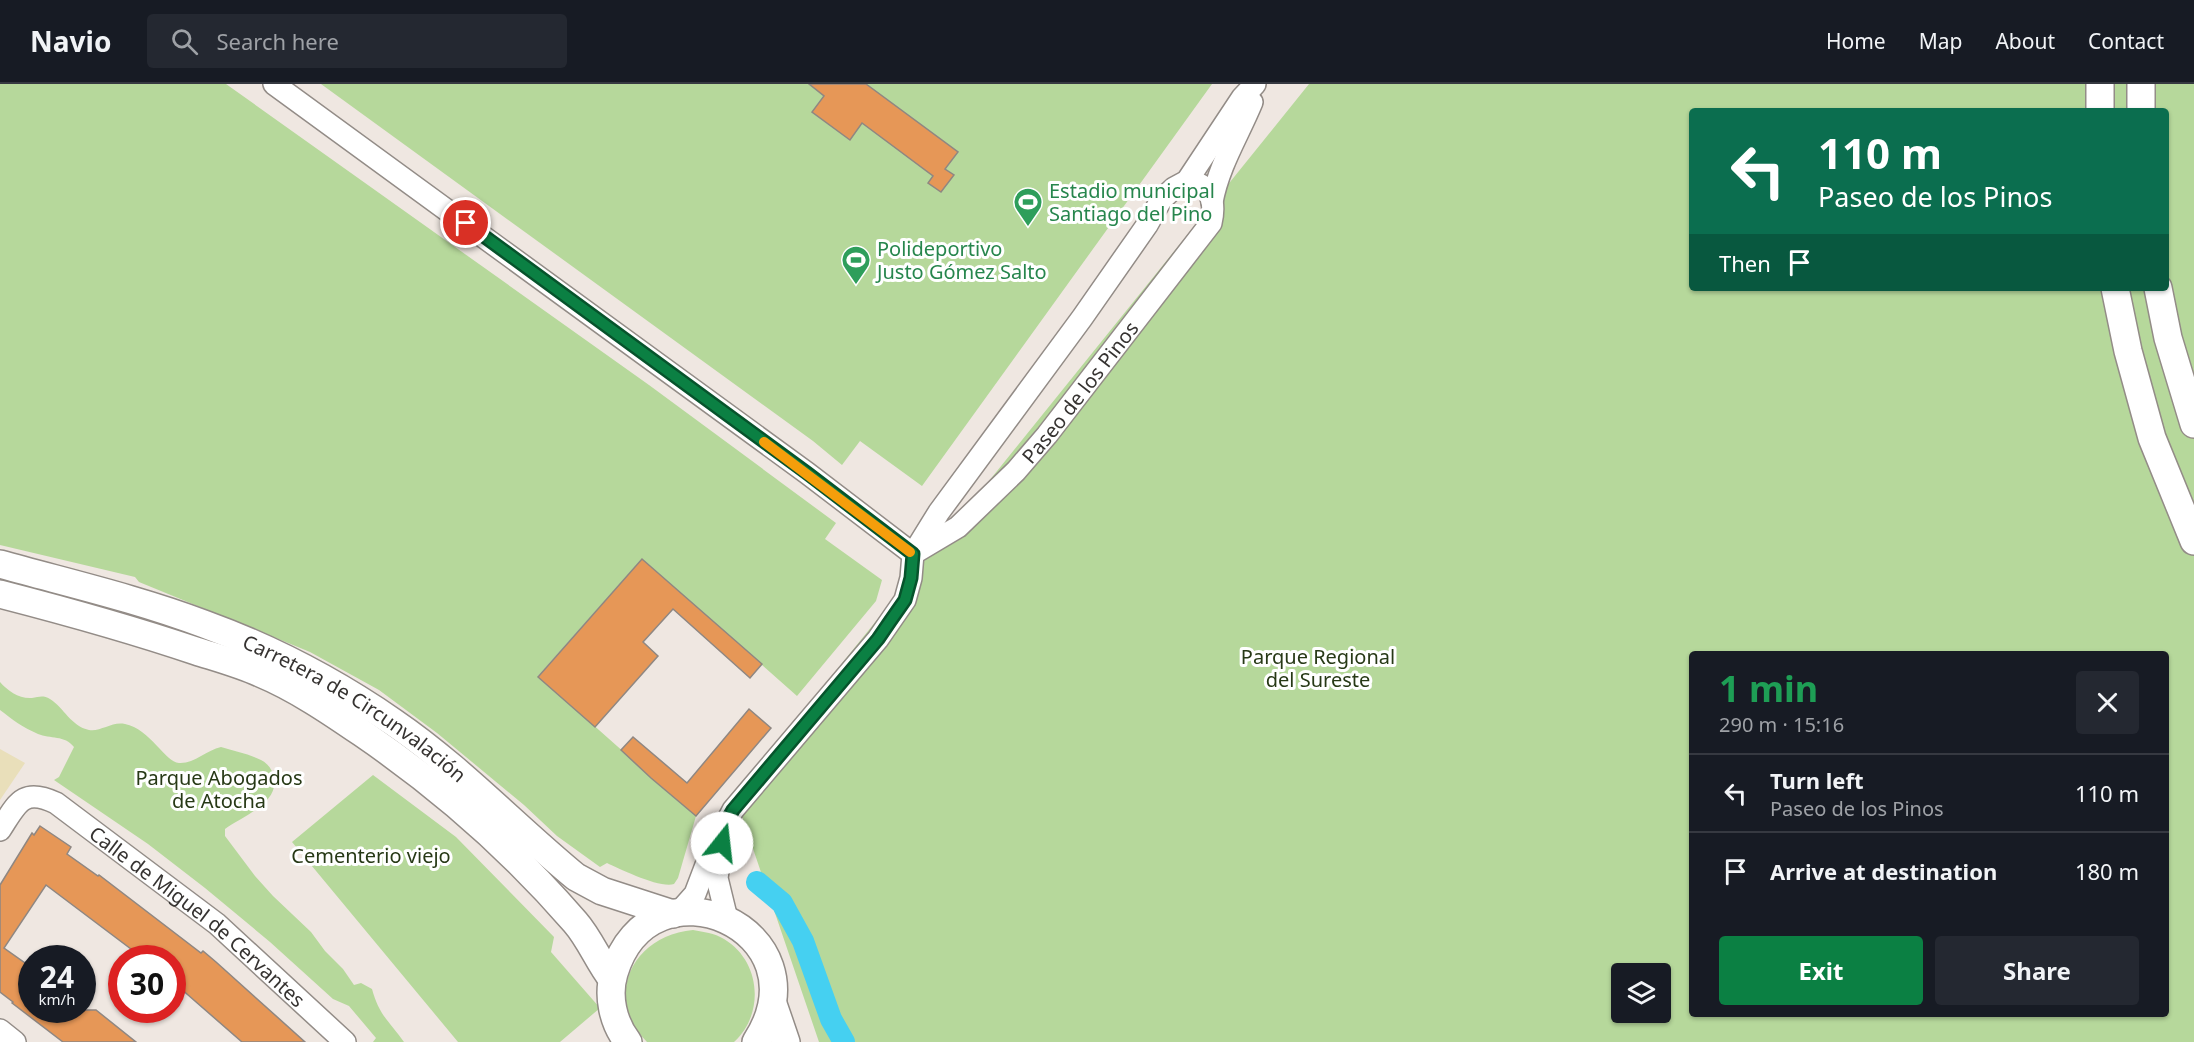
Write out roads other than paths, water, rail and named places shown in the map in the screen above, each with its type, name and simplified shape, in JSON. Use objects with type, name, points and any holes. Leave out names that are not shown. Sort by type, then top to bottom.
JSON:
[{"type":"main road","points":[[2100,84],[2100,108]]},
{"type":"main road","points":[[2141,84],[2141,108]]},
{"type":"main road","points":[[2116,291],[2128,351],[2152,438],[2194,541]]},
{"type":"main road","points":[[2159,291],[2168,338],[2194,424]]},
{"type":"main road","name":"Carretera de Circunvalación","points":[[0,564],[204,623],[290,661],[392,721],[435,753],[576,877],[602,891],[676,913]]},
{"type":"main road","name":"Carretera de Circunvalación","points":[[0,594],[106,622],[261,673],[321,705],[412,768],[517,858],[578,924],[602,967],[612,991],[615,1020],[628,1042]]},
{"type":"main road","points":[[612,991],[618,960],[628,943],[642,928],[660,918],[676,913],[695,911],[727,919],[748,934],[764,954],[770,969],[774,986],[773,1004],[766,1026],[756,1042]]},
{"type":"main road","points":[[773,1004],[786,1042]]},
{"type":"street","points":[[274,84],[778,452],[913,554]]},
{"type":"street","name":"Paseo de los Pinos","points":[[913,554],[958,527],[1016,471],[1047,435],[1211,223],[1216,180],[1251,105],[1256,84]]},
{"type":"street","name":"Paseo de los Pinos","points":[[676,913],[695,894],[733,810],[878,639],[905,600],[911,578],[913,554],[939,512],[1083,318],[1148,225],[1161,200],[1174,188],[1187,181],[1242,98],[1256,84]]},
{"type":"street","points":[[1187,181],[1197,182],[1206,188],[1212,202]]},
{"type":"street","name":"Calle de Miguel de Cervantes","points":[[0,830],[18,802],[29,795],[42,796],[56,803],[217,924],[345,1042]]},
{"type":"street","name":"Paseo de los Pinos","points":[[724,826],[717,878],[727,919]]},
{"type":"street","points":[[609,1042],[612,991]]},
{"type":"street","points":[[0,1030],[15,1042]]},
{"type":"waterway","points":[[757,882],[782,903],[803,941],[831,1019],[844,1042]]},
{"type":"place","name":"Estadio municipal Santiago del Pino","points":[[1028,228]]},
{"type":"place","name":"Polideportivo Justo Gómez Salto","points":[[856,286]]},
{"type":"park label","name":"Parque Regional del Sureste","points":[[1318,668]]},
{"type":"park label","name":"Parque Abogados de Atocha","points":[[219,788]]},
{"type":"park label","name":"Cementerio viejo","points":[[371,855]]}]
